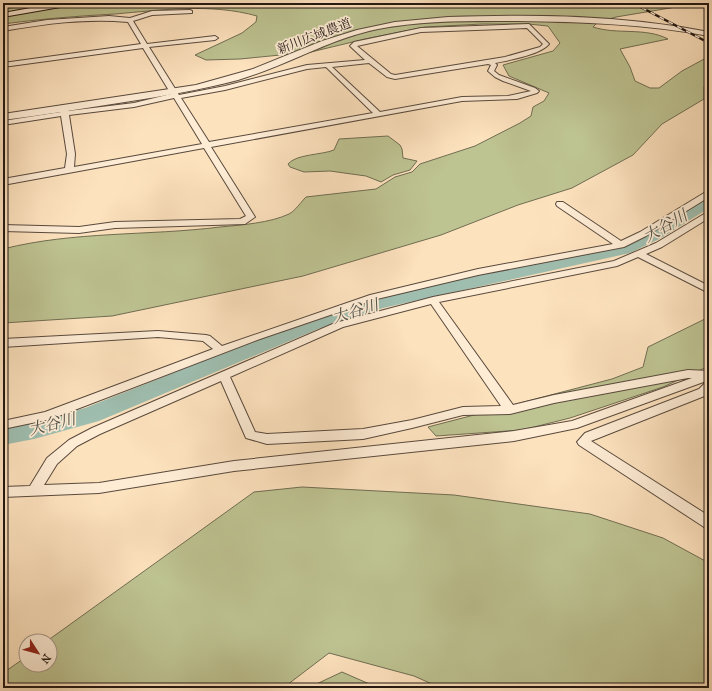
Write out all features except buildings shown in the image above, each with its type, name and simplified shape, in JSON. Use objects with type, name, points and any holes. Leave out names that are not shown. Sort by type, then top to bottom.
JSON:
[{"type":"main road","points":[[3,15],[72,3]]},
{"type":"main road","points":[[343,3],[373,3]]},
{"type":"street","points":[[3,29],[47,22],[109,18],[130,20],[152,13],[190,12]]},
{"type":"street","name":"新川広域農道","points":[[3,117],[64,111],[175,95],[266,68],[331,40],[376,28],[408,23],[474,19],[567,19],[636,23],[709,34]]},
{"type":"street","points":[[3,228],[79,230],[115,226],[242,222],[251,217],[144,46],[130,20]]},
{"type":"street","points":[[528,26],[546,44],[542,48],[517,57],[490,62],[395,77],[389,76],[353,46],[356,43],[421,30],[528,26]]},
{"type":"street","points":[[3,65],[187,40],[214,38]]},
{"type":"street","points":[[175,95],[225,88],[307,67],[370,61]]},
{"type":"street","points":[[3,182],[474,97],[502,99],[520,98],[536,91],[496,76],[491,71],[494,65],[490,62]]},
{"type":"street","points":[[328,65],[378,114]]},
{"type":"street","points":[[3,123],[64,111],[71,154],[70,171]]},
{"type":"street","points":[[3,425],[47,416],[324,312],[374,296],[478,272],[621,245],[643,234],[709,193]]},
{"type":"street","points":[[560,204],[621,245]]},
{"type":"street","points":[[34,491],[52,461],[73,443],[96,431],[339,325],[433,300],[617,263],[659,245],[709,214]]},
{"type":"street","points":[[640,254],[709,290]]},
{"type":"street","points":[[433,300],[510,410]]},
{"type":"street","points":[[3,343],[158,334],[206,338],[222,350]]},
{"type":"street","points":[[224,375],[250,435],[267,439],[363,434],[412,424],[463,411],[510,410],[554,399],[688,374],[709,375]]},
{"type":"street","points":[[3,492],[100,488],[234,466],[514,436],[573,425],[709,375]]},
{"type":"street","points":[[709,386],[703,392],[589,436],[583,442],[709,523]]},
{"type":"green space","points":[[3,3],[700,3],[616,17],[598,22],[593,27],[612,31],[650,33],[668,39],[620,49],[630,67],[635,81],[650,88],[659,88],[682,71],[706,58],[709,58],[709,78],[704,87],[704,99],[662,124],[633,155],[572,188],[518,205],[441,235],[303,276],[112,316],[3,323],[3,249],[57,239],[193,230],[255,223],[273,220],[291,213],[306,197],[376,189],[395,177],[412,172],[420,164],[475,146],[531,116],[533,107],[544,101],[549,93],[509,76],[503,65],[553,51],[560,43],[548,26],[528,24],[482,24],[425,27],[311,52],[240,59],[206,60],[195,55],[242,33],[256,22],[257,16],[222,10],[168,9],[3,24]]},
{"type":"green space","points":[[388,136],[400,145],[403,158],[417,161],[410,170],[393,175],[381,182],[366,176],[330,171],[304,172],[290,167],[288,164],[303,156],[334,150],[339,139]]},
{"type":"green space","points":[[709,317],[709,366],[663,387],[570,418],[522,430],[436,436],[428,427],[612,379],[643,367],[648,347]]},
{"type":"green space","points":[[302,487],[454,495],[590,514],[663,538],[709,563],[709,688],[441,688],[414,676],[329,653],[283,688],[3,688],[3,673],[18,663],[18,673],[58,673],[58,633],[254,492]]},
{"type":"green space","points":[[342,672],[376,688],[308,688]]},
{"type":"waterway","points":[[3,9],[34,3]]},
{"type":"waterway","name":"大谷川","points":[[3,436],[34,430],[91,415],[311,325],[378,303],[624,249],[655,234],[709,201]]},
{"type":"railway","points":[[633,3],[709,43]]}]
